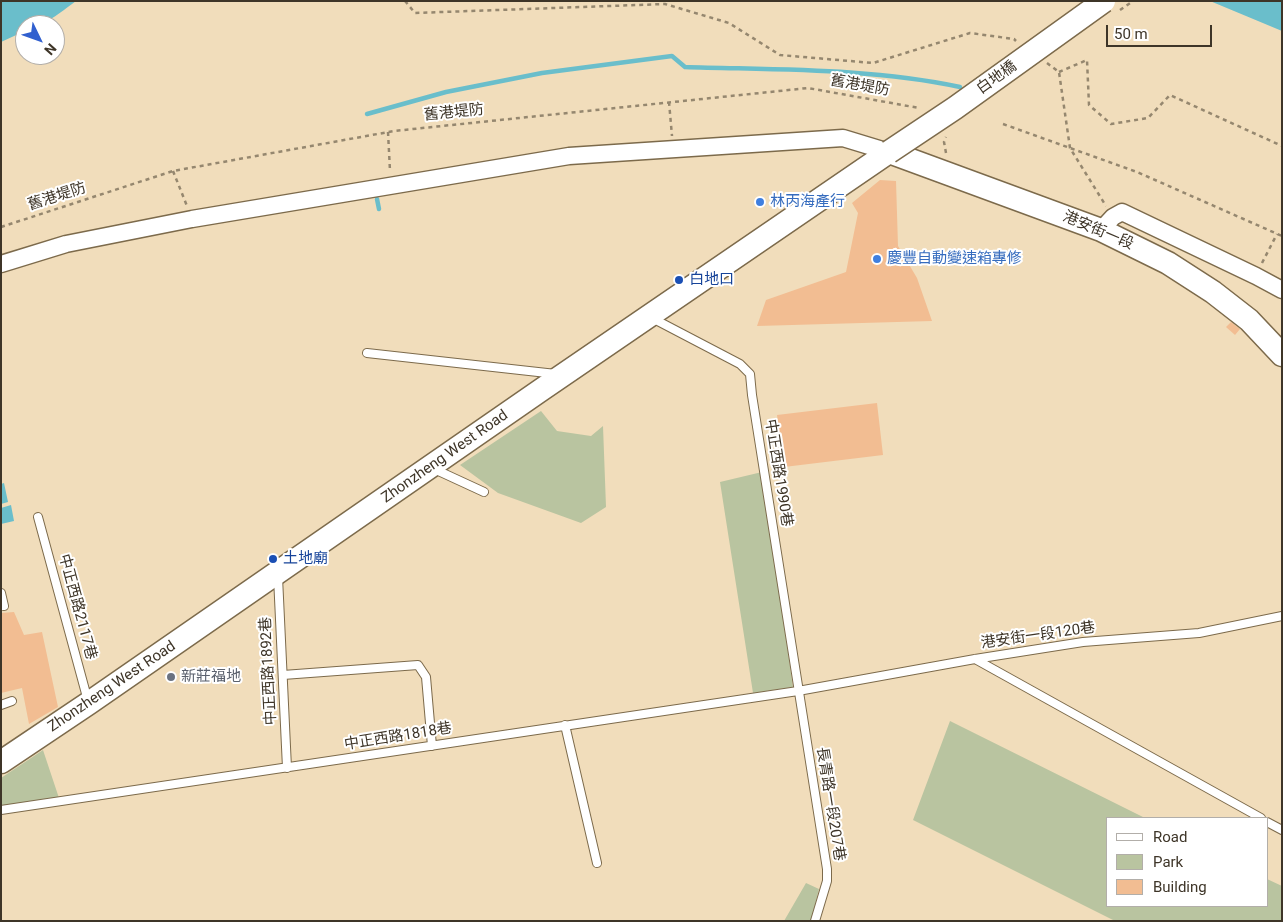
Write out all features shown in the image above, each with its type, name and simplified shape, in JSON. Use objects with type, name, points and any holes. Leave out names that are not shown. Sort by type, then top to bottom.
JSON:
[{"type":"main road","name":"白地橋","points":[[889,152],[955,108],[1104,1]]},
{"type":"main road","name":"港安街一段","points":[[889,152],[1107,224],[1213,292],[1249,320],[1282,355]]},
{"type":"main road","name":"Zhonzheng West Road","points":[[1,762],[889,152]]},
{"type":"street","points":[[1,264],[66,244],[192,220],[568,156],[843,138],[889,152]]},
{"type":"street","points":[[1107,224],[1122,212],[1282,290]]},
{"type":"lane","name":"中正西路1990巷","points":[[650,316],[740,364],[750,374],[798,691]]},
{"type":"lane","points":[[367,353],[563,375]]},
{"type":"lane","points":[[431,467],[484,492]]},
{"type":"lane","name":"中正西路2117巷","points":[[38,517],[88,703]]},
{"type":"lane","name":"中正西路1892巷","points":[[278,572],[287,768]]},
{"type":"lane","points":[[1,593],[4,606]]},
{"type":"lane","name":"港安街一段120巷","points":[[798,691],[975,659],[1083,642],[1199,633],[1282,616]]},
{"type":"lane","points":[[975,659],[1259,817]]},
{"type":"lane","points":[[283,675],[418,664],[426,677],[432,746]]},
{"type":"lane","name":"中正西路1818巷","points":[[1,810],[798,691]]},
{"type":"lane","name":"長青路一段207巷","points":[[798,691],[827,881],[814,921]]},
{"type":"lane","points":[[1,705],[12,701]]},
{"type":"lane","points":[[565,725],[597,863]]},
{"type":"lane","points":[[1268,823],[1282,830]]},
{"type":"path","points":[[406,1],[416,13],[665,4],[729,24],[780,55],[873,63],[970,33],[1014,39],[1021,45]]},
{"type":"path","points":[[1059,72],[1088,60],[1089,105],[1112,124],[1148,118],[1170,95],[1282,146]]},
{"type":"path","points":[[1044,61],[1059,72],[1070,148],[1107,224]]},
{"type":"path","name":"舊港堤防","points":[[1,227],[173,171],[388,132],[808,88],[919,108]]},
{"type":"path","points":[[669,102],[674,148]]},
{"type":"path","points":[[1003,124],[1137,172],[1282,236]]},
{"type":"path","points":[[388,132],[391,185]]},
{"type":"path","points":[[173,171],[192,220]]},
{"type":"path","points":[[1256,276],[1277,234]]},
{"type":"green space","points":[[541,411],[557,431],[591,436],[603,426],[606,507],[581,523],[498,493],[460,465]]},
{"type":"green space","points":[[762,472],[793,687],[753,693],[720,482]]},
{"type":"green space","points":[[950,721],[1143,817],[1106,817],[1106,907],[1268,907],[1268,879],[1282,886],[1282,921],[1115,921],[913,820]]},
{"type":"green space","points":[[43,750],[59,798],[1,809],[1,778]]},
{"type":"green space","points":[[806,883],[819,889],[811,921],[784,921]]},
{"type":"water","points":[[1,1],[76,1],[56,15],[15,15],[15,36],[1,42]]},
{"type":"water","points":[[1210,1],[1282,1],[1282,31]]},
{"type":"water","points":[[4,483],[8,502],[1,504],[1,484]]},
{"type":"water","points":[[11,505],[14,521],[1,524],[1,508]]},
{"type":"building","name":"慶豐自動變速箱專修","points":[[880,180],[896,181],[898,246],[917,278],[932,321],[757,326],[766,300],[846,272],[858,213],[852,203]]},
{"type":"building","points":[[1231,322],[1240,329],[1235,335],[1226,327]]},
{"type":"building","points":[[877,403],[883,455],[784,467],[777,415]]},
{"type":"building","points":[[14,612],[24,635],[42,632],[58,707],[29,724],[22,688],[1,693],[1,613]]},
{"type":"waterway","points":[[367,114],[446,92],[542,73],[672,56],[685,67],[858,73],[892,76],[960,87]]},
{"type":"waterway","points":[[377,199],[379,209]]},
{"type":"place","name":"林丙海產行","points":[[760,202]]},
{"type":"place","name":"慶豐自動變速箱專修","points":[[877,259]]},
{"type":"place","name":"白地口","points":[[679,280]]},
{"type":"place","name":"土地廟","points":[[273,559]]},
{"type":"place","name":"新莊福地","points":[[171,677]]}]
